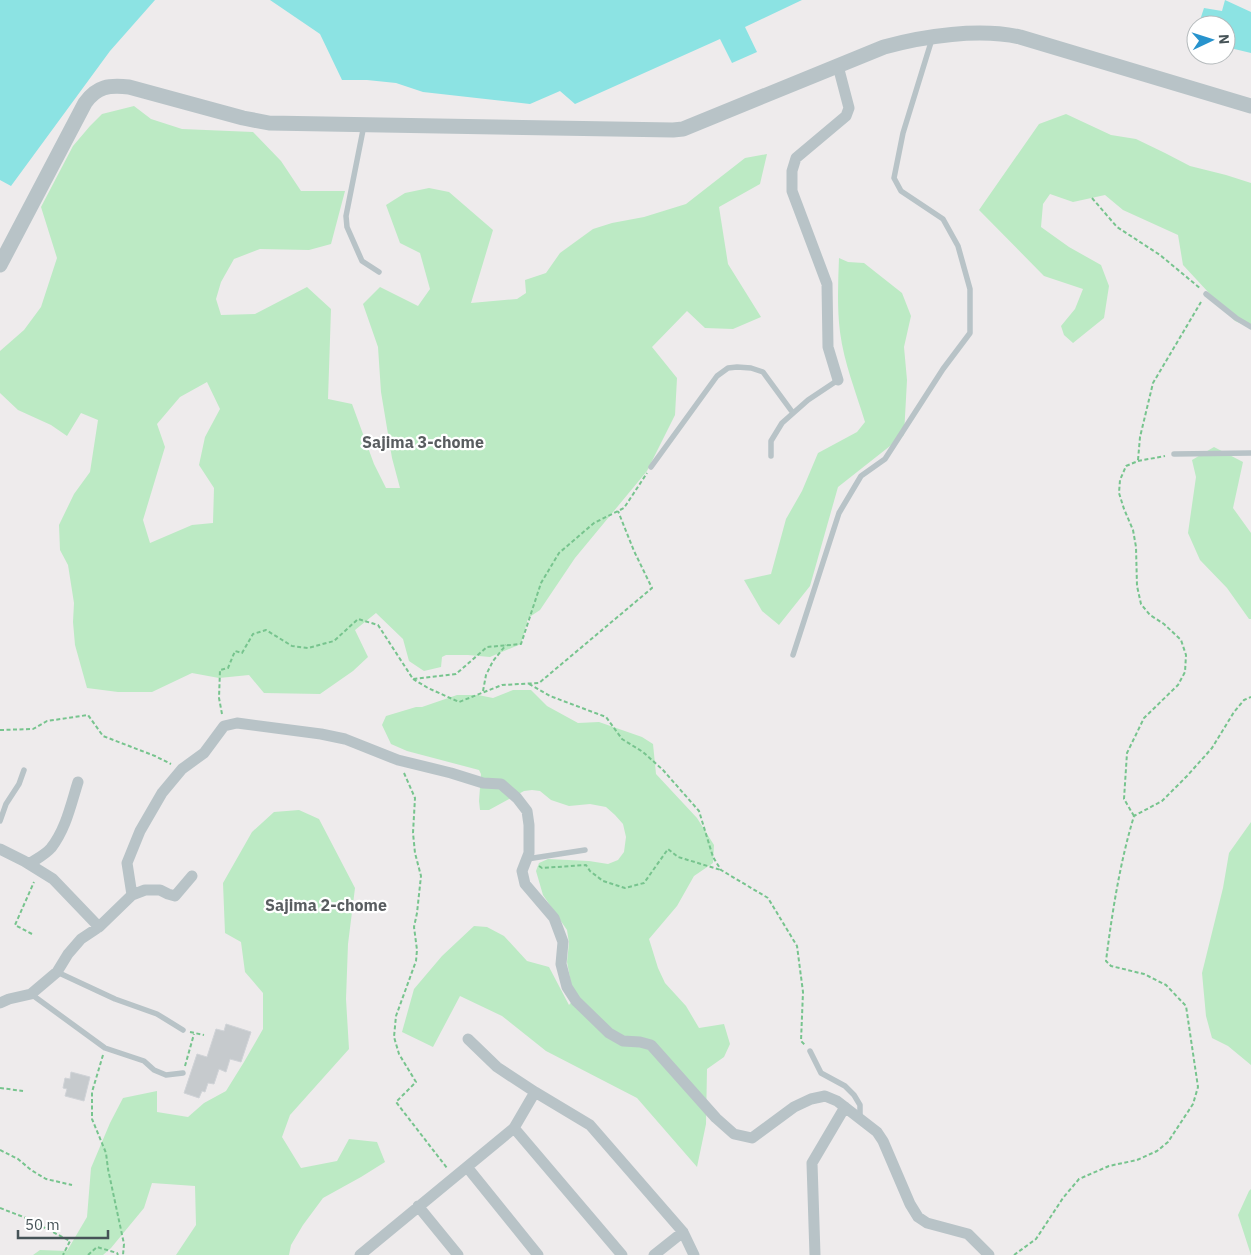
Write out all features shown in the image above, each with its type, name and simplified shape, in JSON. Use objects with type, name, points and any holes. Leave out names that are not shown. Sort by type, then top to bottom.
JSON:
[{"type":"street","points":[[0,265],[85,103],[92,94],[102,88],[116,86],[129,87],[243,118],[270,122],[683,129],[897,43],[933,37],[1002,33],[1251,106]]},
{"type":"street","points":[[838,66],[849,108],[846,116],[796,158],[792,171],[792,191],[827,284],[828,348],[838,380]]},
{"type":"street","points":[[132,895],[127,863],[140,831],[162,793],[182,769],[204,753],[224,726],[237,723],[345,739],[398,760],[483,783],[501,784],[517,798],[527,811],[529,825],[528,853],[522,871],[525,884],[554,918],[563,942],[561,964],[568,987],[576,1001],[609,1033],[623,1042],[640,1042],[651,1045],[716,1118],[734,1134],[752,1138],[794,1107],[811,1099],[825,1096],[837,1101],[877,1132],[883,1141],[910,1204],[918,1217],[927,1223],[968,1234],[989,1255]]},
{"type":"street","points":[[28,864],[43,855],[50,848],[64,825],[78,782]]},
{"type":"street","points":[[0,849],[53,879],[99,927]]},
{"type":"street","points":[[0,1003],[31,994],[57,972],[68,954],[81,939],[99,927],[132,895],[145,890],[160,890],[175,896],[192,876]]},
{"type":"street","points":[[468,1040],[497,1067],[590,1125],[684,1232],[694,1255]]},
{"type":"street","points":[[360,1255],[374,1251],[418,1206],[514,1128],[535,1092]]},
{"type":"street","points":[[815,1255],[812,1163],[845,1107]]},
{"type":"street","points":[[514,1128],[622,1255]]},
{"type":"street","points":[[467,1167],[538,1255]]},
{"type":"street","points":[[418,1206],[458,1255]]},
{"type":"street","points":[[654,1255],[684,1232]]},
{"type":"lane","points":[[793,655],[839,513],[862,476],[885,460],[943,370],[970,333],[970,289],[958,246],[944,219],[901,191],[894,178],[904,133],[933,37]]},
{"type":"lane","points":[[364,124],[346,216],[347,227],[362,261],[379,272]]},
{"type":"lane","points":[[1206,294],[1236,318],[1251,327]]},
{"type":"lane","points":[[651,467],[717,376],[728,368],[751,368],[763,372],[793,413]]},
{"type":"lane","points":[[771,456],[771,441],[782,423],[808,400],[838,380]]},
{"type":"lane","points":[[1174,454],[1251,453]]},
{"type":"lane","points":[[0,821],[6,804],[19,784],[24,770]]},
{"type":"lane","points":[[526,859],[585,850]]},
{"type":"lane","points":[[57,972],[115,999],[157,1014],[183,1030]]},
{"type":"lane","points":[[31,994],[105,1048],[144,1062],[154,1070],[166,1075],[183,1073]]},
{"type":"lane","points":[[810,1051],[821,1072],[845,1086],[854,1095],[860,1105],[860,1118]]},
{"type":"path","points":[[1092,198],[1117,227],[1160,255],[1206,294],[1153,383],[1140,437],[1138,461]]},
{"type":"path","points":[[1014,1255],[1036,1239],[1079,1179],[1109,1166],[1137,1160],[1157,1151],[1168,1142],[1193,1104],[1198,1087],[1186,1006],[1166,985],[1144,974],[1111,966],[1106,961],[1110,924],[1134,816],[1124,799],[1127,753],[1144,718],[1178,685],[1185,672],[1186,655],[1181,640],[1164,624],[1150,615],[1141,604],[1137,586],[1136,546],[1133,530],[1124,509],[1120,493],[1120,480],[1126,466],[1138,461],[1174,454]]},
{"type":"path","points":[[413,680],[456,674],[487,647],[521,644],[541,583],[559,553],[594,523],[624,508],[651,467]]},
{"type":"path","points":[[224,726],[219,698],[220,670],[228,668],[235,650],[242,653],[253,634],[266,630],[292,646],[308,648],[334,641],[358,619],[372,623],[378,626],[413,680],[459,702],[502,685],[539,684],[652,588],[634,551],[618,511]]},
{"type":"path","points":[[482,692],[486,675],[493,661],[506,645]]},
{"type":"path","points":[[529,684],[550,696],[606,717],[622,739],[643,752],[663,770],[699,811],[713,857],[720,870]]},
{"type":"path","points":[[1134,816],[1162,801],[1187,776],[1212,748],[1234,712],[1244,700],[1251,697]]},
{"type":"path","points":[[0,730],[33,730],[47,721],[88,715],[104,736],[182,769]]},
{"type":"path","points":[[398,760],[415,798],[413,833],[415,853],[421,876],[414,927],[417,950],[416,961],[396,1016],[394,1037],[399,1054],[416,1082],[396,1102],[454,1177]]},
{"type":"path","points":[[526,859],[542,868],[586,865],[590,871],[604,881],[625,888],[644,883],[668,849],[678,857],[720,870],[768,898],[797,946],[803,992],[802,1041],[810,1051]]},
{"type":"path","points":[[32,934],[15,926],[39,870]]},
{"type":"path","points":[[183,1030],[204,1035]]},
{"type":"path","points":[[183,1073],[194,1034]]},
{"type":"path","points":[[105,1048],[92,1092],[92,1119],[106,1153],[124,1244],[123,1255]]},
{"type":"path","points":[[0,1088],[23,1090]]},
{"type":"path","points":[[0,1150],[18,1159],[46,1179],[72,1185]]},
{"type":"path","points":[[0,1208],[26,1218],[70,1241],[63,1255]]},
{"type":"path","points":[[88,1255],[97,1247],[117,1253],[118,1255]]},
{"type":"green space","points":[[134,106],[151,119],[182,129],[253,132],[281,161],[301,191],[345,191],[331,244],[309,250],[260,249],[234,259],[221,282],[216,299],[221,315],[255,314],[307,287],[331,309],[328,399],[352,404],[374,464],[386,488],[400,488],[392,458],[381,392],[378,347],[363,304],[380,287],[418,306],[430,289],[420,253],[400,243],[386,205],[405,193],[429,188],[449,192],[493,230],[471,303],[517,299],[526,293],[525,280],[546,273],[560,253],[593,229],[644,217],[686,204],[745,158],[767,154],[760,184],[719,207],[728,264],[761,317],[733,329],[705,328],[687,311],[652,347],[677,378],[675,415],[647,471],[575,558],[540,610],[528,618],[521,644],[490,657],[446,655],[442,657],[441,667],[424,671],[409,661],[403,639],[376,613],[355,630],[368,657],[353,671],[320,694],[264,693],[249,675],[219,678],[192,673],[152,692],[118,692],[87,688],[75,645],[74,603],[68,565],[60,550],[59,525],[74,494],[90,472],[98,420],[81,413],[67,436],[51,425],[18,410],[0,393],[0,351],[24,330],[41,307],[57,258],[41,207],[73,146],[102,114]],"holes":[[[207,382],[220,409],[205,437],[199,465],[214,488],[213,523],[192,525],[150,543],[143,520],[165,447],[157,424],[180,397]]]},
{"type":"green space","points":[[1066,114],[1111,135],[1136,139],[1190,166],[1251,183],[1251,328],[1235,321],[1183,265],[1178,235],[1123,210],[1105,195],[1073,202],[1050,194],[1043,204],[1041,227],[1069,247],[1101,265],[1109,286],[1104,318],[1073,343],[1064,335],[1061,326],[1075,309],[1083,289],[1044,276],[979,210],[1039,124]]},
{"type":"green space","points":[[839,258],[848,262],[864,263],[902,293],[911,316],[904,347],[907,380],[904,435],[838,487],[810,586],[779,625],[762,611],[744,580],[771,574],[786,519],[802,491],[818,453],[857,432],[865,422],[847,366],[840,332],[838,305]]},
{"type":"green space","points":[[1214,447],[1243,462],[1233,508],[1251,533],[1251,619],[1249,619],[1227,588],[1200,560],[1188,533],[1196,477],[1192,460]]},
{"type":"green space","points":[[513,690],[531,690],[547,706],[578,723],[599,722],[642,737],[653,744],[656,774],[697,818],[714,845],[713,863],[694,876],[677,906],[649,939],[665,983],[686,1006],[699,1028],[724,1024],[730,1044],[724,1057],[707,1069],[706,1124],[697,1167],[637,1098],[546,1051],[502,1016],[460,996],[433,1047],[402,1032],[414,989],[442,956],[474,926],[487,927],[504,936],[527,961],[549,967],[569,1005],[574,999],[567,962],[569,943],[567,930],[543,895],[536,871],[539,863],[548,859],[608,864],[618,860],[624,852],[626,837],[623,824],[606,807],[590,804],[569,806],[551,800],[540,791],[532,790],[524,791],[489,810],[480,810],[481,774],[479,770],[407,751],[391,744],[382,725],[386,716],[422,707],[457,695],[478,695],[493,698]]},
{"type":"green space","points":[[299,810],[319,819],[355,888],[348,944],[346,999],[349,1049],[290,1115],[282,1137],[301,1168],[337,1161],[349,1139],[377,1142],[385,1162],[323,1198],[291,1245],[289,1255],[176,1255],[196,1225],[195,1186],[152,1183],[144,1208],[103,1255],[33,1255],[40,1250],[67,1251],[87,1217],[91,1168],[123,1098],[157,1091],[157,1112],[188,1117],[204,1103],[226,1091],[244,1062],[263,1029],[263,993],[245,972],[241,942],[225,933],[223,883],[252,832],[274,812]]},
{"type":"green space","points":[[1251,822],[1251,1065],[1228,1046],[1212,1038],[1206,1016],[1202,973],[1223,888],[1229,853]]},
{"type":"green space","points":[[1251,1189],[1251,1255],[1238,1215]]},
{"type":"water","points":[[0,0],[155,0],[110,51],[11,186],[0,180]]},
{"type":"water","points":[[270,0],[802,0],[745,27],[757,52],[732,63],[720,39],[575,104],[560,91],[530,104],[423,92],[396,83],[342,80],[320,34]]},
{"type":"water","points":[[1225,0],[1251,12],[1251,53],[1236,49],[1236,15],[1202,15],[1204,8],[1222,11]]},
{"type":"building","points":[[226,1024],[251,1032],[241,1062],[230,1059],[226,1072],[219,1069],[214,1084],[208,1083],[205,1092],[202,1091],[199,1098],[184,1093],[197,1054],[207,1057],[216,1029],[224,1031]]},
{"type":"building","points":[[71,1072],[90,1077],[84,1101],[65,1096],[67,1089],[63,1088],[65,1078],[70,1079]]},
{"type":"district","name":"Sajima 3-chome","points":[[423,442]]},
{"type":"district","name":"Sajima 2-chome","points":[[326,905]]}]
